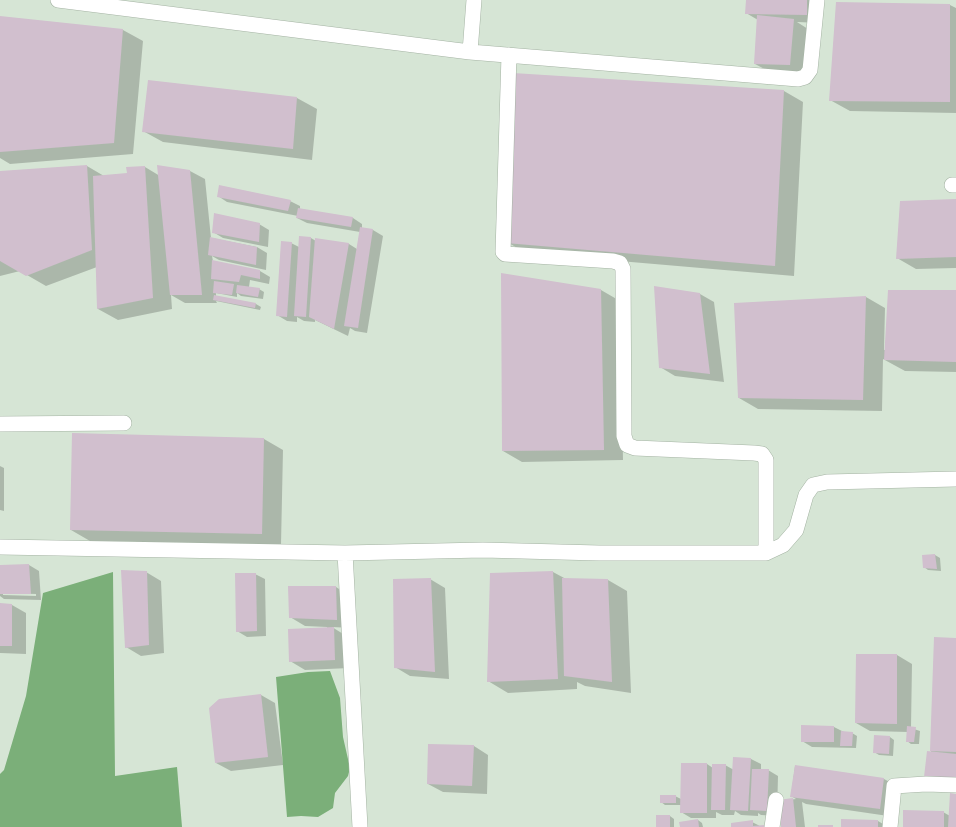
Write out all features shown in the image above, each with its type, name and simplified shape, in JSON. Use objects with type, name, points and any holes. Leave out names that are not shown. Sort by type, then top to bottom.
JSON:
[{"type":"street","points":[[58,0],[470,52],[798,79],[806,77],[810,70],[817,0]]},
{"type":"street","points":[[470,52],[474,0]]},
{"type":"street","points":[[509,55],[503,252],[505,254],[613,261],[620,263],[623,269],[624,436],[627,444],[634,448],[762,454],[766,460],[766,553]]},
{"type":"street","points":[[0,424],[124,423]]},
{"type":"street","points":[[0,547],[345,553],[483,550],[599,554],[766,553],[783,544],[796,530],[806,495],[813,486],[827,482],[956,479]]},
{"type":"street","points":[[345,553],[360,827]]},
{"type":"street","points":[[890,827],[894,786],[956,784]]},
{"type":"street","points":[[772,827],[776,800]]},
{"type":"shaded area","points":[[113,572],[115,776],[177,767],[182,827],[0,827],[0,774],[4,770],[26,696],[43,593]]},
{"type":"shaded area","points":[[330,671],[340,698],[343,737],[350,768],[348,776],[335,793],[333,808],[318,817],[287,817],[276,677],[308,672]]},
{"type":"building","points":[[746,0],[807,0],[807,15],[745,14]]},
{"type":"building","points":[[836,2],[950,4],[950,102],[829,101]]},
{"type":"building","points":[[757,15],[794,19],[790,65],[754,64]]},
{"type":"building","points":[[0,16],[123,29],[114,143],[0,152]]},
{"type":"building","points":[[513,73],[784,90],[775,266],[506,243]]},
{"type":"building","points":[[148,80],[297,97],[293,149],[142,132]]},
{"type":"building","points":[[87,165],[92,250],[26,276],[0,261],[0,171]]},
{"type":"building","points":[[157,165],[190,170],[202,295],[170,295]]},
{"type":"building","points":[[145,166],[153,298],[97,309],[93,176],[127,173],[126,167]]},
{"type":"building","points":[[219,185],[291,200],[288,211],[217,197]]},
{"type":"building","points":[[956,199],[956,257],[896,259],[900,201]]},
{"type":"building","points":[[298,208],[353,217],[351,227],[296,218]]},
{"type":"building","points":[[214,213],[260,223],[259,242],[212,233]]},
{"type":"building","points":[[360,227],[373,229],[358,328],[344,326]]},
{"type":"building","points":[[299,236],[311,237],[306,317],[294,316]]},
{"type":"building","points":[[210,237],[257,247],[256,265],[208,255]]},
{"type":"building","points":[[315,238],[349,243],[334,329],[309,317]]},
{"type":"building","points":[[281,241],[292,242],[287,317],[276,316]]},
{"type":"building","points":[[212,260],[260,270],[260,279],[241,275],[239,282],[211,279]]},
{"type":"building","points":[[501,273],[601,289],[604,450],[502,451]]},
{"type":"building","points":[[214,281],[234,284],[232,295],[213,293]]},
{"type":"building","points":[[237,285],[260,288],[258,297],[236,293]]},
{"type":"building","points":[[654,286],[700,293],[710,374],[659,368]]},
{"type":"building","points":[[888,290],[956,290],[956,362],[884,360]]},
{"type":"building","points":[[214,295],[256,303],[255,308],[213,300]]},
{"type":"building","points":[[866,296],[863,400],[738,398],[734,303]]},
{"type":"building","points":[[72,433],[264,438],[262,534],[70,530]]},
{"type":"building","points":[[935,554],[937,569],[923,568],[922,555]]},
{"type":"building","points":[[29,564],[31,594],[0,594],[0,565]]},
{"type":"building","points":[[121,570],[147,571],[149,645],[125,648]]},
{"type":"building","points":[[553,571],[558,679],[487,682],[490,573]]},
{"type":"building","points":[[235,573],[256,573],[257,631],[236,632]]},
{"type":"building","points":[[431,578],[435,672],[394,668],[393,579]]},
{"type":"building","points":[[562,578],[608,579],[612,682],[564,676]]},
{"type":"building","points":[[288,586],[336,586],[337,620],[289,618]]},
{"type":"building","points":[[0,603],[12,604],[12,646],[0,646]]},
{"type":"building","points":[[334,627],[335,660],[289,662],[288,629]]},
{"type":"building","points":[[934,637],[956,638],[956,752],[930,751]]},
{"type":"building","points":[[856,654],[897,654],[897,724],[855,723]]},
{"type":"building","points":[[261,694],[268,757],[215,763],[209,708],[219,699]]},
{"type":"building","points":[[801,725],[834,726],[834,742],[801,742]]},
{"type":"building","points":[[907,726],[916,727],[914,742],[906,742]]},
{"type":"building","points":[[841,731],[853,732],[852,746],[840,746]]},
{"type":"building","points":[[874,735],[890,736],[889,754],[873,753]]},
{"type":"building","points":[[428,744],[474,745],[472,786],[427,784]]},
{"type":"building","points":[[927,751],[956,754],[956,780],[924,777]]},
{"type":"building","points":[[733,757],[751,758],[748,811],[730,810]]},
{"type":"building","points":[[681,763],[707,763],[707,813],[680,813]]},
{"type":"building","points":[[712,764],[726,764],[725,810],[711,810]]},
{"type":"building","points":[[795,765],[884,778],[880,809],[790,797]]},
{"type":"building","points":[[752,769],[769,769],[767,811],[750,810]]},
{"type":"building","points":[[950,793],[956,794],[956,827],[948,827]]},
{"type":"building","points":[[660,795],[676,795],[676,803],[660,803]]},
{"type":"building","points":[[793,798],[796,827],[781,827],[778,800]]},
{"type":"building","points":[[903,810],[944,811],[944,827],[903,827]]},
{"type":"building","points":[[656,815],[670,815],[670,827],[656,827]]},
{"type":"building","points":[[698,819],[699,827],[680,827],[679,822]]},
{"type":"building","points":[[841,819],[878,820],[878,827],[841,827]]},
{"type":"building","points":[[753,820],[753,826],[764,825],[764,827],[731,827],[731,823]]},
{"type":"building","points":[[818,825],[833,825],[833,827],[818,827]]}]
